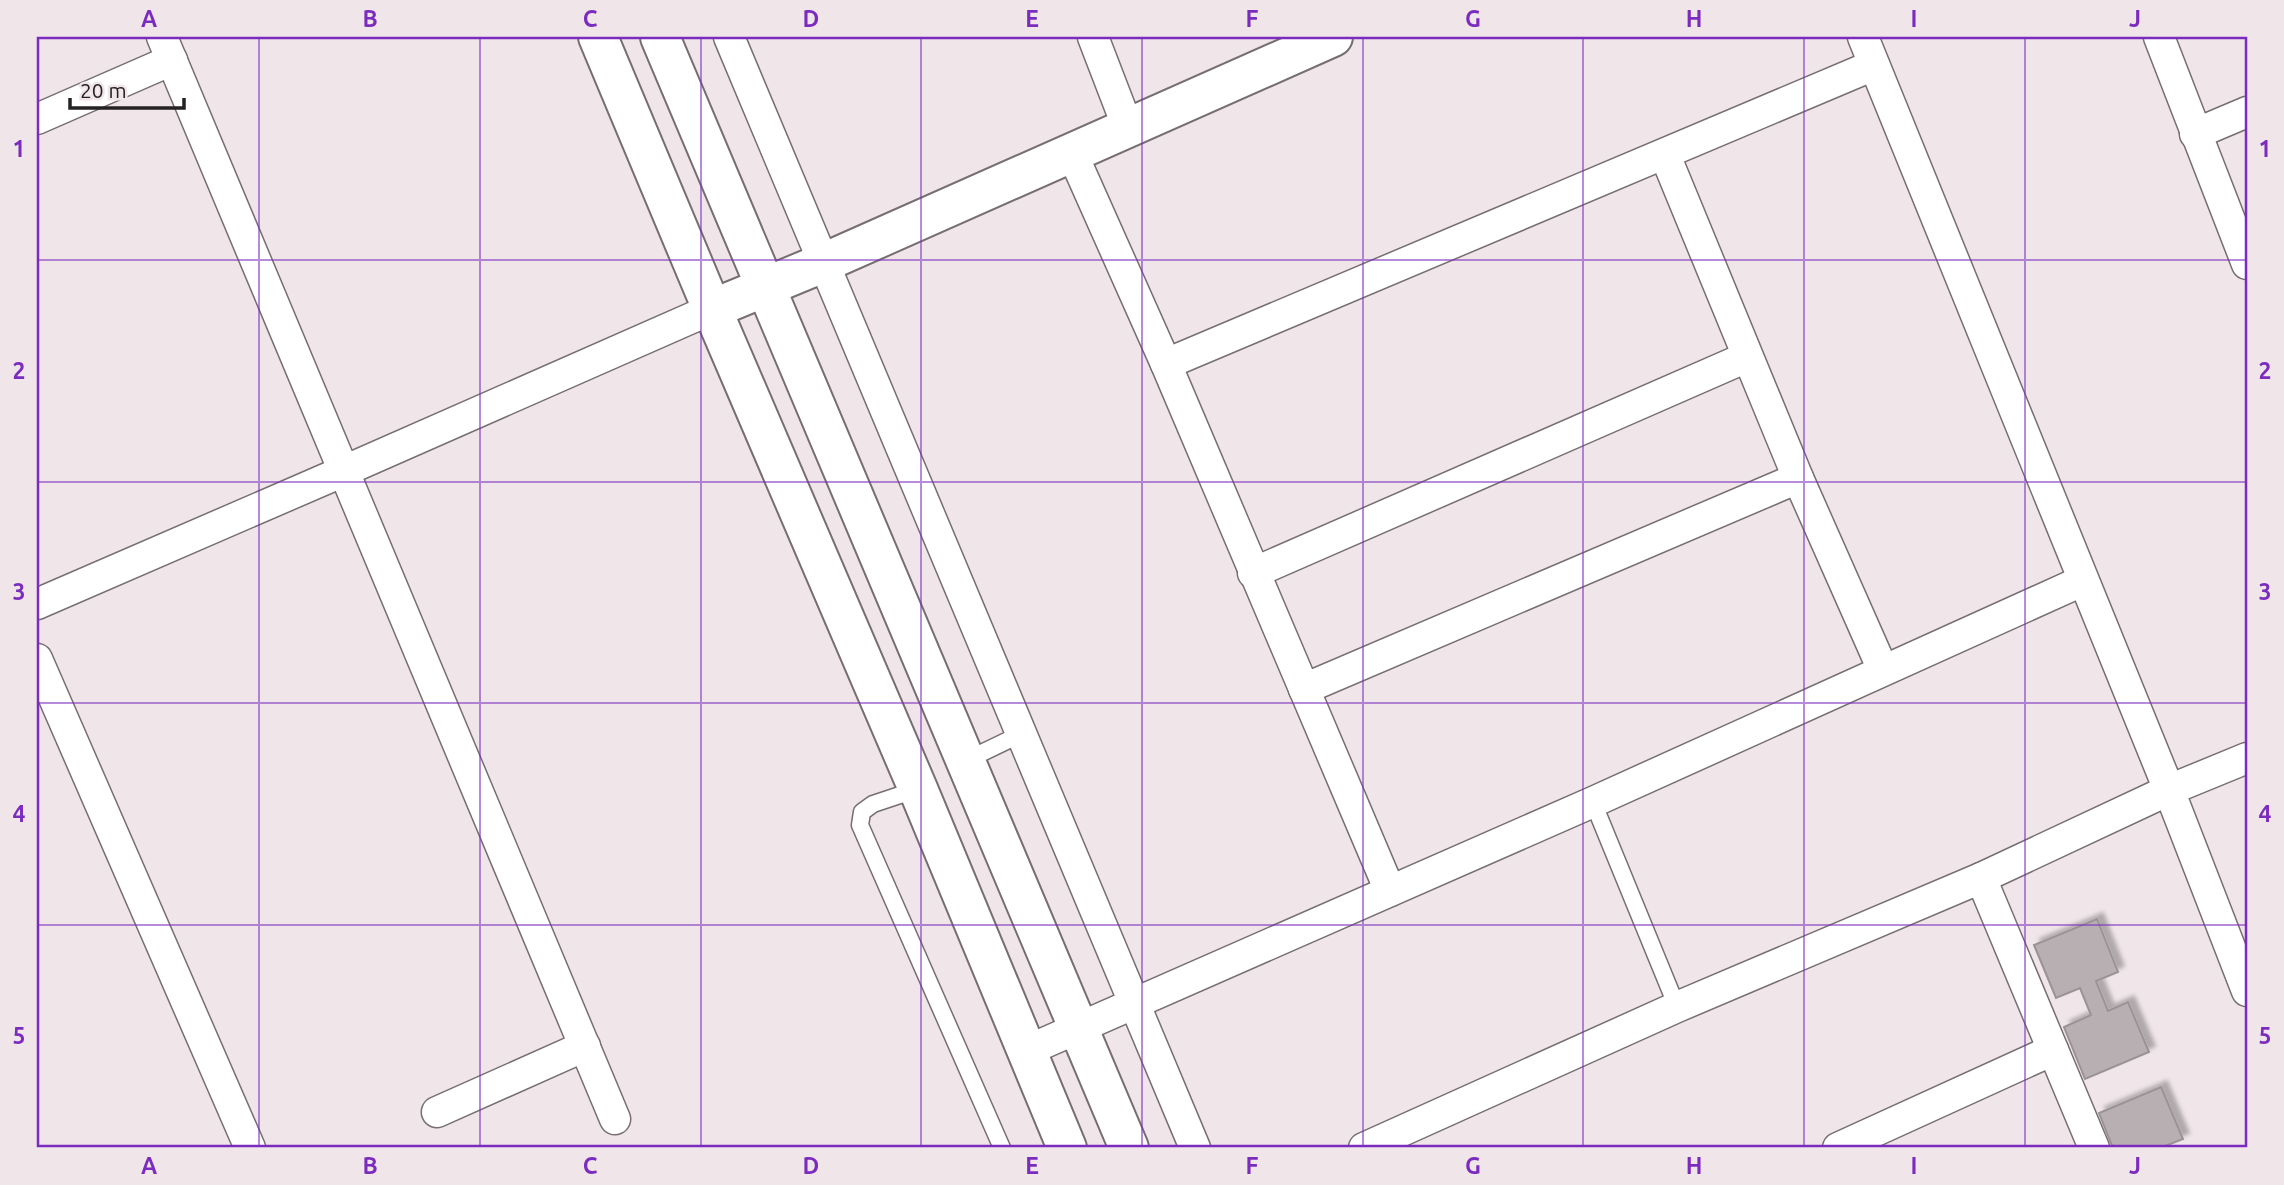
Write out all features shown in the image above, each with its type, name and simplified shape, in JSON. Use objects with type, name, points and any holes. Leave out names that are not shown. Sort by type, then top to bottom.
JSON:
[{"type":"street","points":[[598,37],[918,789],[1067,1148]]},
{"type":"street","points":[[660,37],[1129,1148]]},
{"type":"street","points":[[729,37],[1195,1148]]},
{"type":"street","points":[[1093,37],[1128,128]]},
{"type":"street","points":[[37,604],[1334,37]]},
{"type":"street","points":[[1863,37],[2169,790],[2247,991]]},
{"type":"street","points":[[2159,37],[2247,264]]},
{"type":"street","points":[[37,119],[167,49],[615,1119]]},
{"type":"street","points":[[1166,364],[1874,65]]},
{"type":"street","points":[[2195,134],[2247,112]]},
{"type":"street","points":[[1072,153],[1166,364],[1390,891]]},
{"type":"street","points":[[1665,155],[1798,478],[1884,670]]},
{"type":"street","points":[[1253,573],[1747,357]]},
{"type":"street","points":[[1304,689],[1798,478]]},
{"type":"street","points":[[1026,1051],[1592,802],[2082,581]]},
{"type":"street","points":[[37,659],[250,1148]]},
{"type":"street","points":[[1371,1147],[1677,1007],[1981,878],[2169,790],[2247,758]]},
{"type":"street","points":[[1981,878],[2094,1148]]},
{"type":"street","points":[[437,1112],[585,1045]]},
{"type":"street","points":[[1838,1148],[1900,1136],[2053,1051]]},
{"type":"lane","points":[[967,760],[1021,734]]},
{"type":"lane","points":[[918,789],[873,804],[862,812],[860,825],[1002,1148]]},
{"type":"lane","points":[[1592,802],[1677,1007]]},
{"type":"building","points":[[2097,919],[2118,972],[2096,981],[2108,1011],[2128,1002],[2149,1052],[2085,1079],[2064,1027],[2091,1015],[2080,988],[2056,998],[2034,945]]},
{"type":"building","points":[[2161,1087],[2183,1139],[2160,1148],[2113,1148],[2099,1113]]}]
